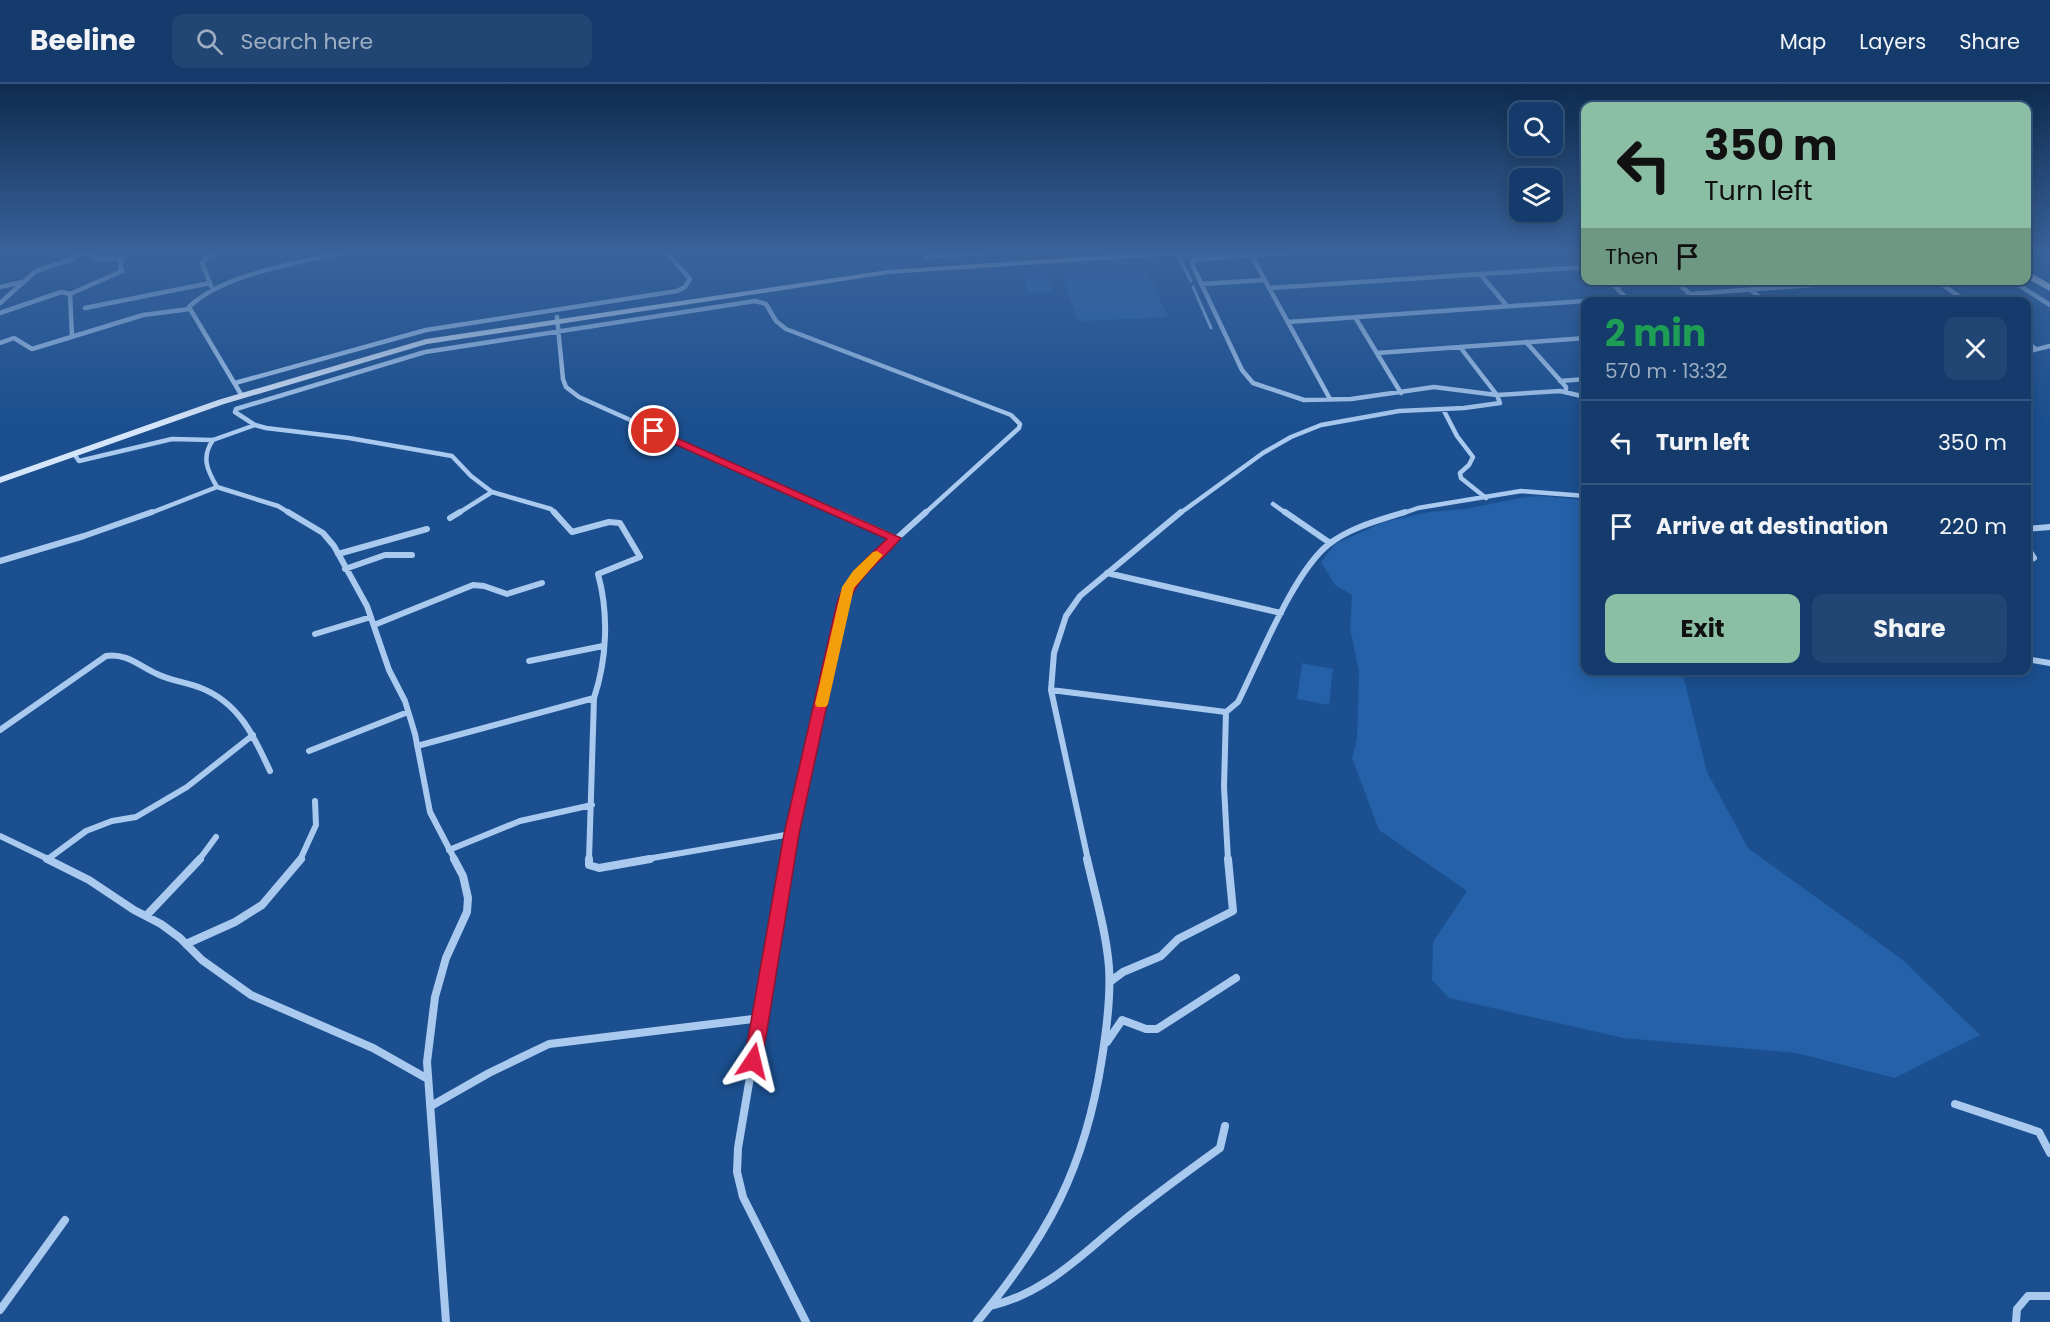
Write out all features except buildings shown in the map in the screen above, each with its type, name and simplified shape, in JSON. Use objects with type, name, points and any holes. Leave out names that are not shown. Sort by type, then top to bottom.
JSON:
[{"type":"street","points":[[70,310],[68,323],[72,336]]},
{"type":"street","points":[[0,343],[14,338],[32,349],[143,315],[184,310]]},
{"type":"street","points":[[190,310],[239,390]]},
{"type":"street","points":[[0,473],[239,390],[426,330],[556,310]]},
{"type":"street","points":[[634,310],[557,323],[418,353],[236,409],[235,412],[255,425],[266,428],[444,453],[457,460],[471,476],[492,492],[551,509],[572,532],[609,522],[620,523],[640,557],[598,574],[605,599],[601,677],[594,698],[589,865],[592,867],[791,834]]},
{"type":"street","points":[[557,323],[643,310]]},
{"type":"street","points":[[0,480],[239,390],[420,338],[675,310]]},
{"type":"street","points":[[769,310],[776,321],[786,329],[1011,415],[1020,424],[1019,428],[857,574],[848,587],[791,834],[738,1148],[737,1172],[743,1197],[806,1322]]},
{"type":"street","points":[[1213,310],[1247,378],[1293,398],[1330,399],[1401,393],[1434,387],[1497,395],[1566,393],[1581,396]]},
{"type":"street","points":[[1281,310],[1330,399]]},
{"type":"street","points":[[1288,322],[1455,310]]},
{"type":"street","points":[[1354,317],[1401,393]]},
{"type":"street","points":[[557,323],[563,379],[566,387],[579,397],[895,538]]},
{"type":"street","points":[[1377,353],[1581,338]]},
{"type":"street","points":[[1526,342],[1566,387],[1566,393]]},
{"type":"street","points":[[2031,346],[2036,349]]},
{"type":"street","points":[[2031,350],[2050,346]]},
{"type":"street","points":[[977,1322],[1028,1253],[1060,1202],[1080,1156],[1099,1084],[1105,1046],[1111,981],[1090,867],[1051,690],[1054,653],[1066,615],[1080,596],[1169,521],[1263,453],[1291,437],[1321,425],[1360,417],[1399,411],[1500,404],[1497,395],[1460,347]]},
{"type":"street","points":[[1560,381],[1581,379]]},
{"type":"street","points":[[1443,409],[1457,436],[1473,457],[1469,465],[1460,473],[1461,478],[1486,498]]},
{"type":"street","points":[[74,454],[79,461],[172,439],[213,440],[255,425]]},
{"type":"street","points":[[213,440],[205,450],[204,458],[217,487]]},
{"type":"street","points":[[0,561],[84,536],[217,487],[278,506],[323,533],[338,554],[367,606],[389,670],[408,712],[430,812],[463,876],[468,898],[466,912],[446,958],[435,997],[426,1078],[431,1106],[446,1322]]},
{"type":"street","points":[[1051,690],[1226,711],[1238,702],[1281,613],[1313,559],[1330,543],[1356,528],[1418,508],[1521,491],[1581,496]]},
{"type":"street","points":[[450,518],[492,492]]},
{"type":"street","points":[[1273,504],[1330,543]]},
{"type":"street","points":[[2031,529],[2050,527]]},
{"type":"street","points":[[338,554],[427,529]]},
{"type":"street","points":[[345,569],[385,555],[412,555]]},
{"type":"street","points":[[1107,573],[1281,613]]},
{"type":"street","points":[[315,634],[372,621],[473,585],[484,586],[507,594],[542,583]]},
{"type":"street","points":[[529,661],[603,646]]},
{"type":"street","points":[[0,730],[57,688],[112,654],[130,657],[162,676],[221,696],[251,729],[270,771]]},
{"type":"street","points":[[2031,660],[2050,663]]},
{"type":"street","points":[[417,746],[594,698]]},
{"type":"street","points":[[1111,981],[1123,972],[1161,956],[1178,939],[1233,911],[1224,827],[1223,770],[1226,711]]},
{"type":"street","points":[[309,751],[408,712]]},
{"type":"street","points":[[48,859],[86,831],[112,821],[136,817],[187,787],[254,735]]},
{"type":"street","points":[[186,945],[236,922],[262,905],[304,856],[316,825],[315,801]]},
{"type":"street","points":[[449,850],[520,821],[592,805]]},
{"type":"street","points":[[0,837],[89,880],[161,924],[202,960],[251,995],[373,1048],[426,1078]]},
{"type":"street","points":[[146,916],[200,859],[216,837]]},
{"type":"street","points":[[1105,1046],[1122,1020],[1146,1029],[1157,1029],[1236,978]]},
{"type":"street","points":[[431,1106],[489,1073],[549,1044],[761,1018]]},
{"type":"street","points":[[1955,1104],[2039,1132],[2050,1153]]},
{"type":"street","points":[[990,1306],[1008,1304],[1039,1288],[1171,1183],[1220,1149],[1225,1126]]},
{"type":"street","points":[[0,1310],[65,1220]]},
{"type":"street","points":[[2016,1322],[2017,1309],[2028,1296],[2050,1296]]},
{"type":"shaded area","points":[[1074,310],[1165,310],[1168,317],[1083,321],[1078,320]]},
{"type":"shaded area","points":[[1541,496],[1581,500],[1581,675],[1683,675],[1707,772],[1748,848],[1903,960],[1980,1035],[1895,1078],[1796,1053],[1623,1038],[1449,998],[1432,980],[1433,942],[1467,891],[1379,830],[1352,758],[1357,739],[1359,672],[1350,628],[1352,595],[1335,585],[1321,562],[1335,544],[1384,522],[1429,512],[1465,509]]},
{"type":"shaded area","points":[[1302,663],[1333,669],[1329,705],[1297,699]]},
{"type":"waterway","points":[[1203,310],[1211,328]]},
{"type":"slow traffic","points":[[821,704],[848,587],[857,574],[877,555]]},
{"type":"route","points":[[654,431],[895,538],[857,574],[848,587],[843,603],[804,785],[791,834],[753,1061]]}]
